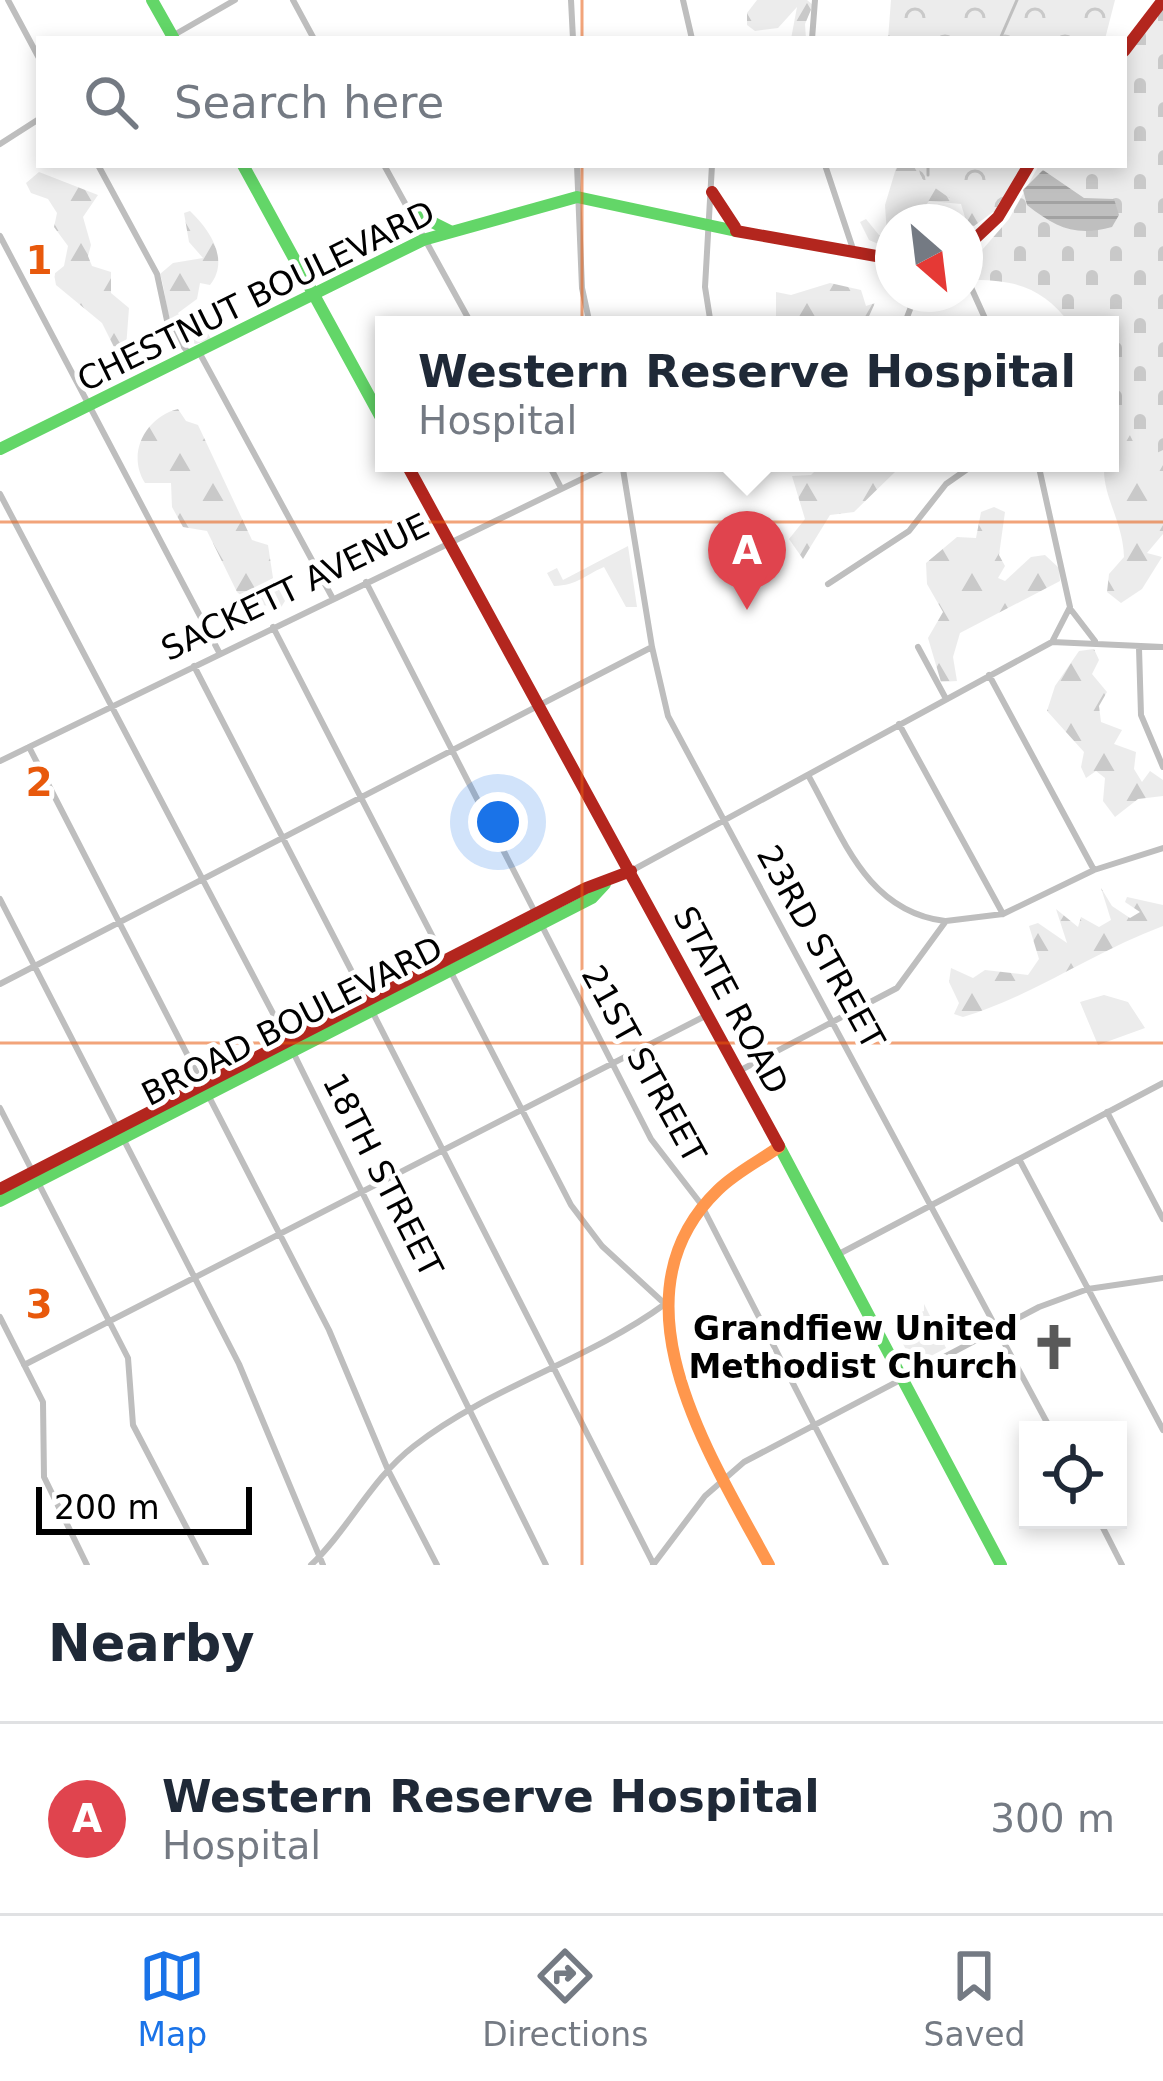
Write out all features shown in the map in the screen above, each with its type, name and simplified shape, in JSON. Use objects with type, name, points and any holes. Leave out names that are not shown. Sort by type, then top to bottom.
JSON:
[{"type":"main road","points":[[152,0],[170,36]]},
{"type":"main road","points":[[1127,47],[1162,0]]},
{"type":"main road","points":[[245,168],[375,406]]},
{"type":"main road","points":[[983,232],[1027,168]]},
{"type":"main road","points":[[712,191],[739,231]]},
{"type":"main road","name":"CHESTNUT BOULEVARD","points":[[0,448],[423,240],[578,197],[597,196],[739,231],[875,256]]},
{"type":"main road","points":[[408,210],[450,232]]},
{"type":"main road","name":"STATE ROAD","points":[[411,472],[709,1014],[1001,1565]]},
{"type":"main road","name":"BROAD BOULEVARD","points":[[0,1189],[35,1176],[538,919],[592,898],[605,884],[631,871]]},
{"type":"main road","points":[[770,1565],[676,1378],[664,1304],[672,1258],[701,1204],[731,1175],[779,1147]]},
{"type":"main road","name":"BROAD BOULEVARD","points":[[0,1201],[35,1176]]},
{"type":"street","points":[[8,0],[36,52]]},
{"type":"street","points":[[174,36],[235,0]]},
{"type":"street","points":[[293,0],[312,36]]},
{"type":"street","points":[[571,0],[573,36]]},
{"type":"street","points":[[683,0],[691,36]]},
{"type":"street","points":[[812,36],[814,0]]},
{"type":"street","points":[[0,144],[36,121]]},
{"type":"street","points":[[100,168],[157,274],[168,325],[195,354],[332,598]]},
{"type":"street","points":[[386,168],[467,316]]},
{"type":"street","points":[[577,168],[582,288],[588,316]]},
{"type":"street","points":[[710,316],[705,273],[712,223],[712,168]]},
{"type":"street","points":[[826,168],[854,253]]},
{"type":"street","points":[[0,236],[220,654]]},
{"type":"street","points":[[553,472],[561,487]]},
{"type":"street","name":"SACKETT AVENUE","points":[[1,759],[597,472]]},
{"type":"street","name":"23RD STREET","points":[[621,472],[668,716],[1046,1421]]},
{"type":"street","points":[[828,584],[910,531],[946,484],[963,472]]},
{"type":"street","points":[[1040,472],[1070,607],[1095,641]]},
{"type":"street","name":"18TH STREET","points":[[0,494],[205,879],[546,1565]]},
{"type":"street","name":"21ST STREET","points":[[366,582],[612,1064],[662,1156],[701,1204],[886,1565]]},
{"type":"street","points":[[1052,642],[1070,607]]},
{"type":"street","points":[[273,627],[521,1111],[587,1228],[664,1304],[428,1436],[388,1470],[321,1561],[311,1565]]},
{"type":"street","name":"BROAD BOULEVARD","points":[[631,871],[1052,642],[1163,646]]},
{"type":"street","points":[[0,984],[652,647]]},
{"type":"street","points":[[918,647],[945,698]]},
{"type":"street","points":[[1139,648],[1141,715],[1163,766]]},
{"type":"street","points":[[194,666],[653,1565],[723,1477],[997,1329],[1088,1289],[1163,1278]]},
{"type":"street","points":[[989,675],[1094,870]]},
{"type":"street","points":[[899,724],[1003,914]]},
{"type":"street","points":[[29,747],[343,1361],[388,1470],[437,1565]]},
{"type":"street","points":[[808,775],[879,894],[904,912],[946,921],[1003,914],[1094,870],[1163,848]]},
{"type":"street","points":[[0,899],[265,1420],[321,1561]]},
{"type":"street","points":[[739,1071],[904,982],[946,921]]},
{"type":"street","points":[[24,1365],[709,1014]]},
{"type":"street","points":[[836,1255],[1163,1084]]},
{"type":"street","points":[[0,1108],[130,1364],[133,1425],[206,1565]]},
{"type":"street","points":[[1107,1112],[1163,1219]]},
{"type":"street","points":[[1019,1159],[1163,1430]]},
{"type":"street","points":[[0,1317],[45,1408],[44,1478],[87,1565]]},
{"type":"street","points":[[1104,1529],[1123,1565]]},
{"type":"green space","points":[[757,0],[807,0],[813,5],[806,36],[792,36],[797,7],[778,28],[755,31],[747,25],[747,13]]},
{"type":"green space","points":[[891,0],[1115,0],[1106,36],[888,36]]},
{"type":"green space","points":[[1163,6],[1163,450],[1142,460],[1119,413],[1119,316],[1063,316],[1030,289],[983,280],[983,249],[1009,219],[1037,168],[1127,168],[1127,55]]},
{"type":"green space","points":[[896,168],[1027,168],[1000,214],[993,212],[983,219],[983,204],[885,204]]},
{"type":"green space","points":[[919,168],[1027,168],[1000,214],[983,208],[983,204],[948,197],[921,178]]},
{"type":"green space","points":[[39,172],[98,195],[83,217],[91,245],[88,256],[92,266],[111,272],[111,293],[129,308],[126,348],[115,349],[102,323],[56,285],[54,274],[64,266],[68,246],[54,227],[57,213],[48,199],[31,193],[26,183]]},
{"type":"green space","points":[[190,211],[210,236],[218,256],[210,285],[200,283],[197,299],[178,313],[184,324],[203,324],[211,339],[196,344],[172,326],[160,274],[173,263],[203,258],[189,242],[184,213]]},
{"type":"green space","points":[[866,219],[875,230],[875,242],[860,222]]},
{"type":"green space","points":[[830,283],[861,290],[866,306],[875,303],[869,316],[776,316],[776,292],[791,295]]},
{"type":"green space","points":[[1119,354],[1163,361],[1163,534],[1147,553],[1162,557],[1142,589],[1121,603],[1107,592],[1109,574],[1124,557],[1104,472],[1119,472]]},
{"type":"green space","points":[[178,409],[186,421],[198,425],[252,540],[268,545],[273,578],[285,601],[280,609],[247,601],[237,592],[207,531],[183,527],[172,507],[171,483],[145,483],[138,460],[142,438],[157,420]]},
{"type":"green space","points":[[895,472],[854,512],[830,515],[803,559],[789,539],[805,519],[792,476]]},
{"type":"green space","points":[[994,507],[1005,512],[999,555],[1005,566],[998,578],[1005,581],[1031,557],[1045,555],[1059,568],[1060,581],[960,633],[953,657],[957,681],[941,682],[928,638],[943,612],[927,584],[926,563],[957,537],[976,538],[981,512]]},
{"type":"green space","points":[[628,546],[637,607],[626,607],[604,567],[575,582],[554,586],[547,573],[557,568],[563,580]]},
{"type":"green space","points":[[1094,649],[1099,660],[1092,674],[1107,692],[1099,706],[1101,722],[1122,730],[1114,744],[1136,752],[1134,769],[1142,782],[1150,771],[1163,780],[1163,796],[1138,799],[1115,817],[1103,801],[1105,778],[1096,771],[1086,778],[1081,767],[1084,752],[1047,711],[1055,686],[1079,651]]},
{"type":"green space","points":[[1101,888],[1112,906],[1130,918],[1140,912],[1125,902],[1127,897],[1163,905],[1163,926],[1014,998],[963,1017],[954,1014],[959,1003],[949,982],[951,968],[973,978],[985,970],[1028,975],[1039,959],[1029,926],[1038,923],[1067,943],[1056,909],[1078,927],[1081,917],[1099,927],[1111,920]]},
{"type":"green space","points":[[1104,995],[1128,1002],[1145,1028],[1098,1045],[1080,1002]]},
{"type":"green space","points":[[924,1304],[946,1348],[914,1365],[892,1323],[924,1311]]},
{"type":"shaded area","points":[[1043,170],[1084,198],[1114,199],[1119,215],[1112,227],[1067,228],[1027,205],[1023,190]]},
{"type":"waterway","points":[[1001,36],[1017,0]]},
{"type":"waterway","points":[[928,168],[928,175]]},
{"type":"traffic: fast","points":[[152,0],[172,36]]},
{"type":"traffic: fast","points":[[245,168],[375,407]]},
{"type":"traffic: fast","points":[[0,449],[423,240],[577,197],[736,231]]},
{"type":"traffic: fast","points":[[408,210],[450,231]]},
{"type":"traffic: fast","points":[[0,1201],[592,898],[605,884]]},
{"type":"traffic: fast","points":[[779,1146],[1001,1565]]},
{"type":"traffic: slow","points":[[769,1565],[721,1476],[680,1378],[670,1328],[671,1279],[686,1233],[718,1190],[779,1147]]},
{"type":"traffic: jam","points":[[1127,47],[1163,0]]},
{"type":"traffic: jam","points":[[983,231],[998,217],[1027,168]]},
{"type":"traffic: jam","points":[[712,192],[735,227]]},
{"type":"traffic: jam","points":[[736,231],[875,256]]},
{"type":"traffic: jam","points":[[411,472],[779,1146]]},
{"type":"traffic: jam","points":[[0,1189],[586,888],[631,871]]},
{"type":"place","name":"Western Reserve Hospital","points":[[747,610]]},
{"type":"place","name":"Grandfiew United Methodist Church","points":[[1054,1347]]}]
